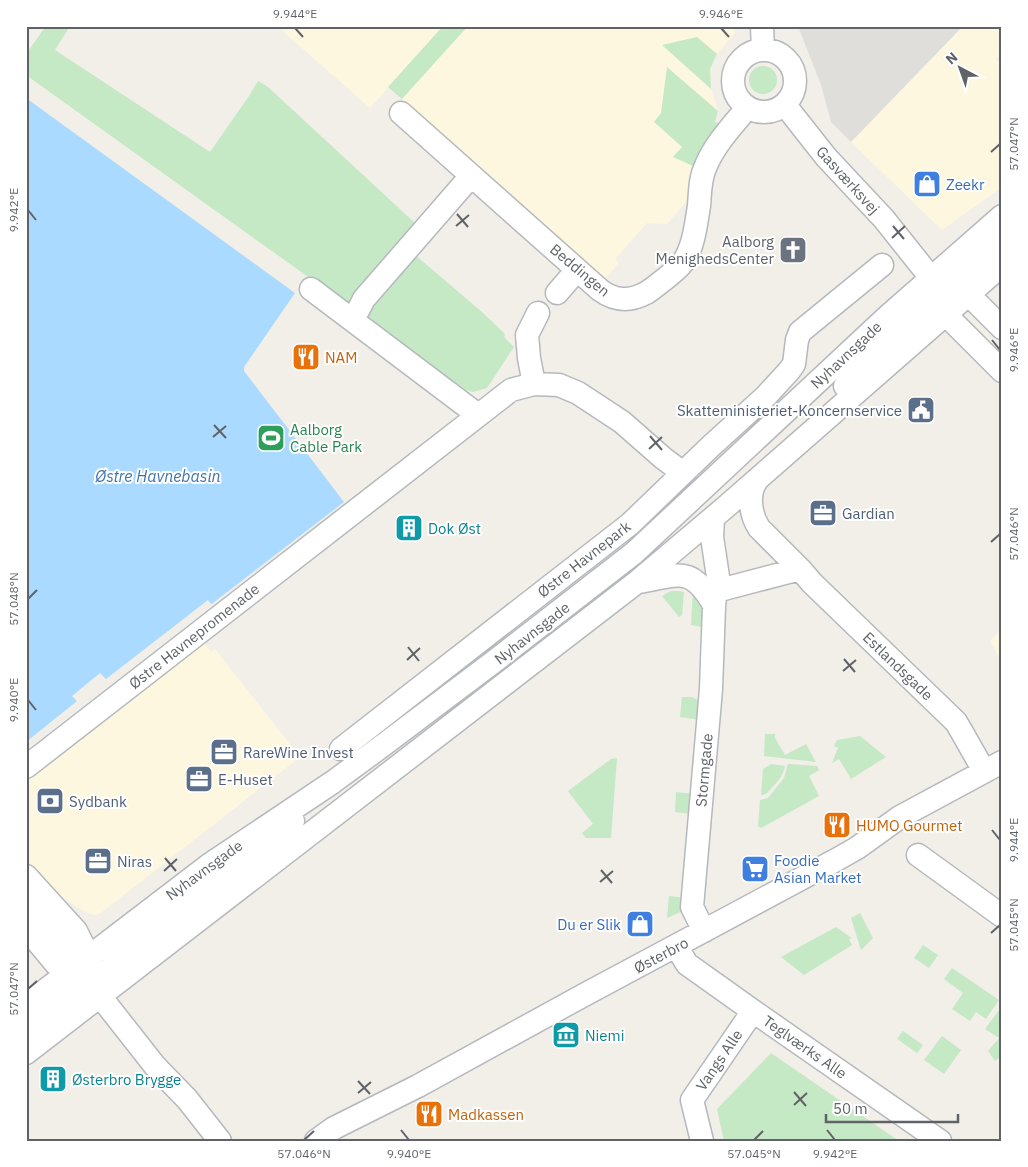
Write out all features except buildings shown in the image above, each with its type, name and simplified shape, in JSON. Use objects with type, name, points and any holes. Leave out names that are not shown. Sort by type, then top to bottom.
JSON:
[{"type":"street","points":[[762,26],[763,50]]},
{"type":"street","points":[[763,50],[774,51],[784,56],[791,64],[795,74],[796,85],[793,95],[786,105],[768,113],[757,112],[747,108],[739,101],[734,91],[732,80],[740,60],[755,51],[763,50]]},
{"type":"street","name":"Gasværksvej","points":[[786,105],[826,158],[884,219],[931,278],[945,314]]},
{"type":"street","name":"Beddingen","points":[[401,113],[577,270],[607,295],[621,300],[644,294],[683,262],[696,229],[702,176],[709,158],[747,108]]},
{"type":"street","points":[[353,320],[364,299],[471,176]]},
{"type":"street","name":"Nyhavnsgade","points":[[26,1053],[88,972],[217,860],[333,782],[488,666],[634,553],[888,316],[1002,216]]},
{"type":"street","points":[[960,289],[971,265],[1002,240]]},
{"type":"street","name":"Nyhavnsgade","points":[[26,1005],[88,972],[133,970],[637,582],[755,482],[945,314],[960,289],[1002,264]]},
{"type":"street","name":"Østre Havnepark","points":[[341,749],[623,530],[765,397],[789,371],[794,364],[800,332],[882,265]]},
{"type":"street","points":[[557,293],[577,270]]},
{"type":"street","points":[[755,482],[862,368],[924,309],[931,299],[931,278],[960,289],[1002,328]]},
{"type":"street","points":[[311,289],[478,415],[511,390],[534,384],[559,385],[578,393],[622,422],[683,473]]},
{"type":"street","points":[[534,384],[527,334],[538,313]]},
{"type":"street","points":[[945,314],[1002,371]]},
{"type":"street","name":"Østre Havnepromenade","points":[[26,767],[478,415]]},
{"type":"street","name":"Estlandsgade","points":[[755,482],[751,512],[759,528],[812,583],[956,722],[963,734],[993,767]]},
{"type":"street","name":"Stormgade","points":[[704,932],[692,907],[717,598],[712,519]]},
{"type":"street","points":[[637,582],[682,575],[691,577],[703,589],[717,598],[800,569]]},
{"type":"street","name":"Østerbro","points":[[316,1141],[334,1128],[418,1086],[836,860],[857,848],[900,817],[993,767]]},
{"type":"street","points":[[918,855],[1002,916]]},
{"type":"street","points":[[26,876],[76,930],[88,972]]},
{"type":"street","points":[[26,900],[36,927],[70,954],[88,972],[155,1066],[187,1099],[220,1141]]},
{"type":"street","name":"Teglværks Alle","points":[[676,946],[687,964],[940,1141]]},
{"type":"street","points":[[26,1030],[69,998],[88,972]]},
{"type":"street","name":"Vangs Alle","points":[[700,1132],[692,1100],[753,1012]]},
{"type":"shaded area","points":[[277,26],[736,26],[735,33],[717,54],[710,70],[711,89],[718,111],[715,122],[719,124],[693,166],[686,202],[667,224],[647,223],[615,259],[619,263],[605,279],[389,87],[370,108]]},
{"type":"shaded area","points":[[798,26],[963,26],[851,142],[831,122],[821,85]]},
{"type":"shaded area","points":[[963,26],[1002,26],[1002,53],[996,59],[1002,66],[1002,187],[942,230],[851,142]]},
{"type":"shaded area","points":[[1002,629],[1002,662],[990,641]]},
{"type":"shaded area","points":[[203,642],[211,652],[215,649],[300,757],[102,912],[97,915],[89,914],[64,899],[26,861],[26,780]]},
{"type":"green space","points":[[46,26],[70,26],[55,50],[210,152],[258,81],[268,87],[415,223],[405,234],[401,243],[505,334],[504,337],[514,347],[487,388],[473,392],[466,390],[26,75],[26,54]]},
{"type":"green space","points":[[443,26],[468,26],[402,99],[388,87]]},
{"type":"green space","points":[[697,37],[717,54],[710,69],[711,89],[662,45]]},
{"type":"green space","points":[[763,66],[773,70],[777,80],[773,90],[763,94],[753,90],[749,80],[753,70]]},
{"type":"green space","points":[[667,67],[718,111],[715,122],[719,124],[693,166],[673,157],[682,147],[654,122],[661,113]]},
{"type":"green space","points":[[693,590],[699,594],[708,628],[691,625]]},
{"type":"green space","points":[[671,591],[684,592],[682,615],[679,617],[662,596]]},
{"type":"green space","points":[[682,697],[692,697],[701,702],[700,720],[680,717]]},
{"type":"green space","points":[[765,734],[775,734],[775,738],[785,755],[806,744],[816,762],[764,756]]},
{"type":"green space","points":[[860,736],[886,757],[851,779],[839,759],[832,763],[838,748],[834,746],[837,740]]},
{"type":"green space","points":[[617,758],[611,838],[586,838],[582,833],[593,824],[568,791],[611,759]]},
{"type":"green space","points":[[771,764],[785,766],[784,770],[772,788],[766,794],[761,795],[763,769]]},
{"type":"green space","points":[[788,764],[817,766],[819,770],[809,776],[819,796],[761,828],[758,826],[760,800],[768,798],[784,778]]},
{"type":"green space","points":[[676,792],[694,794],[692,814],[675,812]]},
{"type":"green space","points":[[669,896],[686,898],[685,910],[667,918]]},
{"type":"green space","points":[[860,913],[873,938],[861,950],[851,918]]},
{"type":"green space","points":[[836,927],[852,938],[849,939],[852,945],[804,975],[781,957]]},
{"type":"green space","points":[[923,945],[938,955],[929,968],[914,958]]},
{"type":"green space","points":[[952,968],[999,1000],[986,1019],[976,1012],[970,1021],[952,1009],[963,993],[944,979]]},
{"type":"green space","points":[[1002,1006],[1002,1056],[995,1061],[988,1051],[999,1038],[985,1029]]},
{"type":"green space","points":[[903,1031],[923,1045],[917,1053],[897,1039]]},
{"type":"green space","points":[[942,1036],[961,1050],[944,1074],[924,1060]]},
{"type":"green space","points":[[771,1053],[899,1141],[724,1141],[717,1109]]},
{"type":"water","name":"Østre Havnebasin","points":[[26,98],[295,293],[244,367],[244,371],[344,502],[26,747]]},
{"type":"pier","points":[[208,600],[212,605],[26,747],[26,742],[77,701],[72,696],[100,673],[106,679]]},
{"type":"place","name":"Zeekr","points":[[927,184]]},
{"type":"place","name":"Aalborg MenighedsCenter","points":[[793,250]]},
{"type":"place","name":"NAM","points":[[306,357]]},
{"type":"place","name":"Skatteministeriet-Koncernservice","points":[[921,410]]},
{"type":"place","name":"Aalborg Cable Park","points":[[271,438]]},
{"type":"place","name":"Gardian","points":[[823,513]]},
{"type":"place","name":"Dok Øst","points":[[409,528]]},
{"type":"place","name":"RareWine Invest","points":[[224,752]]},
{"type":"place","name":"E-Huset","points":[[199,779]]},
{"type":"place","name":"Sydbank","points":[[50,801]]},
{"type":"place","name":"HUMO Gourmet","points":[[837,825]]},
{"type":"place","name":"Niras","points":[[98,861]]},
{"type":"place","name":"Foodie Asian Market","points":[[755,869]]},
{"type":"place","name":"Du er Slik","points":[[640,924]]},
{"type":"place","name":"Niemi","points":[[566,1035]]},
{"type":"place","name":"Østerbro Brygge","points":[[53,1079]]},
{"type":"place","name":"Madkassen","points":[[429,1114]]}]
